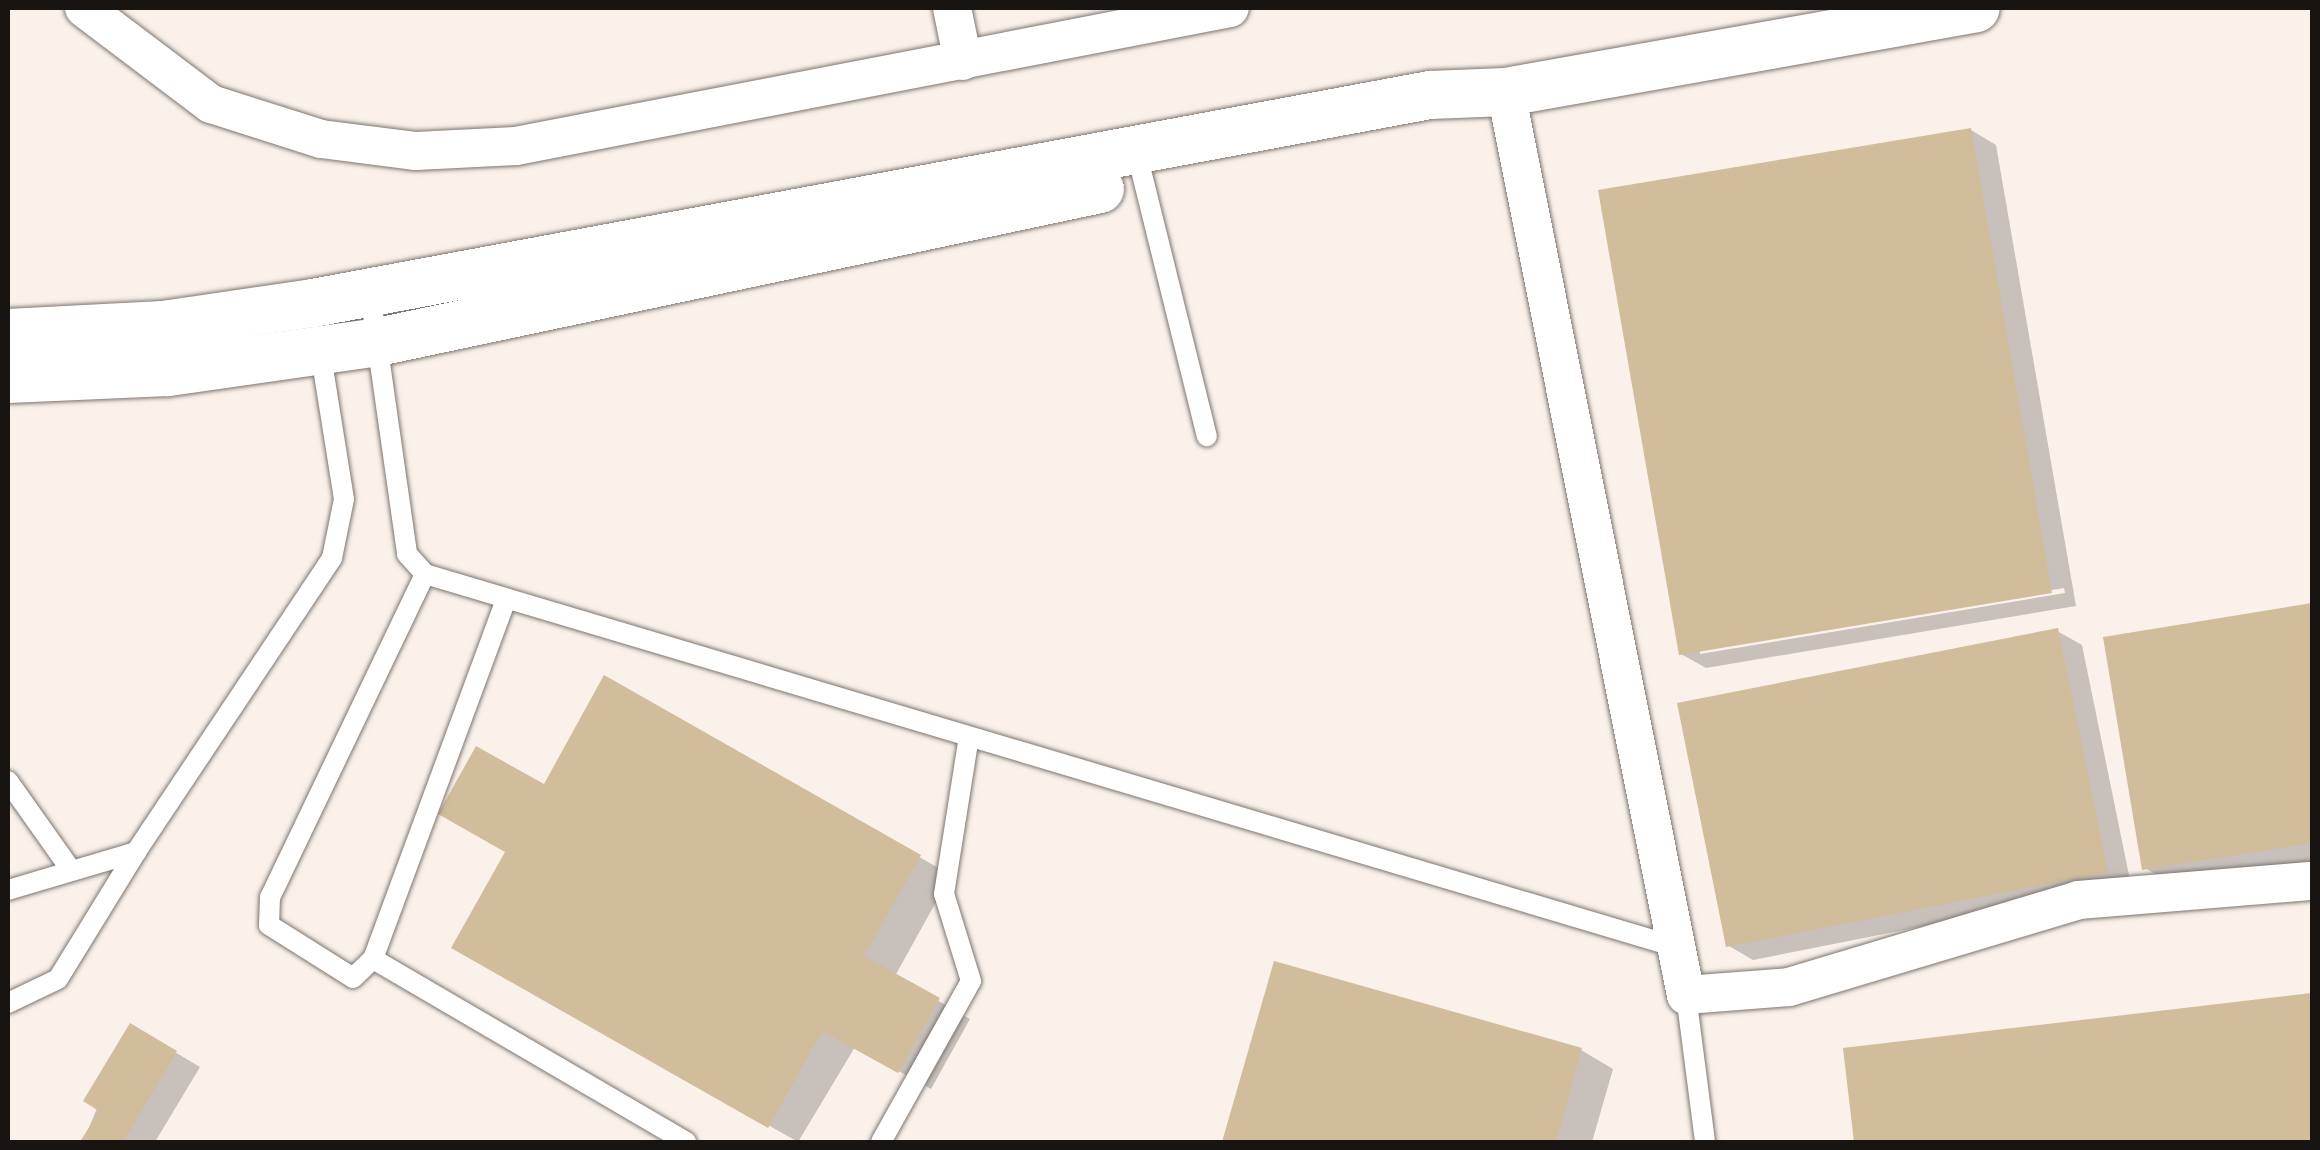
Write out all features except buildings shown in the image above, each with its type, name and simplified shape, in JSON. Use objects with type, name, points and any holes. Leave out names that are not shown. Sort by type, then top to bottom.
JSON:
[{"type":"street","points":[[84,8],[211,104],[321,138],[416,152],[516,146],[1230,8]]},
{"type":"street","points":[[952,8],[963,61]]},
{"type":"street","points":[[8,333],[163,325],[314,303],[1141,165],[1434,121],[1506,92],[1976,8]]},
{"type":"street","points":[[1506,92],[1686,995],[1789,987],[2080,900],[2174,885],[2312,880]]},
{"type":"street","points":[[8,378],[168,372],[378,342],[1141,165]]},
{"type":"lane","points":[[1141,165],[1207,436]]},
{"type":"lane","points":[[370,293],[407,554],[425,574],[504,604],[1676,947]]},
{"type":"lane","points":[[8,1002],[58,980],[136,852],[332,558],[344,498],[314,303]]},
{"type":"lane","points":[[425,574],[270,897],[269,925],[352,978],[372,959],[504,604]]},
{"type":"lane","points":[[880,1142],[971,981],[944,894],[968,742]]},
{"type":"lane","points":[[8,781],[72,870]]},
{"type":"lane","points":[[8,890],[136,852]]},
{"type":"lane","points":[[372,959],[686,1142]]},
{"type":"lane","points":[[1686,995],[1705,1142]]}]
